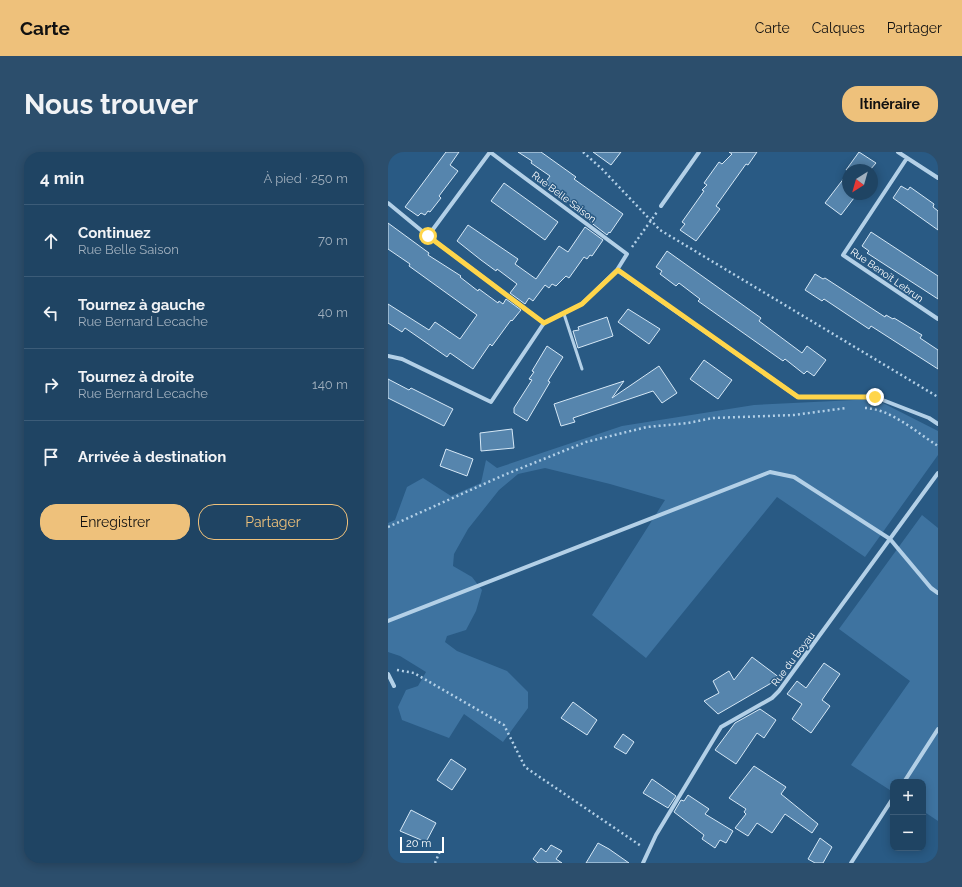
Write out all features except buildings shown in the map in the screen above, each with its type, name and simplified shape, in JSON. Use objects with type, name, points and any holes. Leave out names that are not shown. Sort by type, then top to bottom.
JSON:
[{"type":"street","name":"Rue Belle Saison","points":[[428,236],[490,152],[627,254]]},
{"type":"street","points":[[661,206],[699,152]]},
{"type":"street","points":[[898,152],[938,178]]},
{"type":"street","name":"Rue Benoît Lebrun","points":[[907,158],[843,255],[938,319]]},
{"type":"street","points":[[388,203],[428,236],[544,323]]},
{"type":"street","points":[[388,356],[402,359],[491,402],[544,323],[582,304],[618,270],[627,254]]},
{"type":"street","points":[[618,270],[798,397],[875,397],[929,418],[938,424]]},
{"type":"street","points":[[388,621],[770,472],[794,477],[890,539],[931,588],[938,593]]},
{"type":"street","name":"Rue du Boyau","points":[[643,863],[656,835],[721,727],[772,698],[779,691],[938,473]]},
{"type":"street","points":[[388,674],[394,686]]},
{"type":"street","points":[[906,779],[938,729]]},
{"type":"street","points":[[851,863],[890,803]]},
{"type":"lane","points":[[564,314],[582,368]]},
{"type":"path","points":[[583,152],[602,169],[660,230],[938,397]]},
{"type":"path","points":[[627,254],[652,221],[661,206]]},
{"type":"path","points":[[388,527],[504,475],[586,442],[647,427],[688,423],[713,418],[794,415],[852,407]]},
{"type":"path","points":[[859,407],[874,408],[887,413],[938,446]]},
{"type":"path","points":[[394,670],[414,673],[504,725],[525,767],[648,851]]},
{"type":"path","points":[[435,863],[440,851]]},
{"type":"shaded area","points":[[875,399],[938,431],[938,455],[865,557],[777,497],[646,658],[592,615],[665,500],[610,484],[545,468],[518,474],[499,490],[468,529],[454,554],[453,566],[472,577],[482,590],[476,611],[466,630],[447,636],[445,642],[457,651],[507,671],[528,692],[528,708],[503,742],[464,714],[449,738],[402,720],[398,707],[406,690],[418,686],[426,672],[400,656],[388,652],[388,523],[395,520],[407,487],[423,478],[451,496],[481,483],[486,460],[497,468],[622,426],[754,405]]},
{"type":"shaded area","points":[[922,515],[938,528],[938,821],[926,813],[926,779],[890,779],[890,790],[851,765],[910,681],[839,629]]},
{"type":"route","points":[[428,236],[544,323],[582,304],[618,270],[798,397],[875,397]]}]
